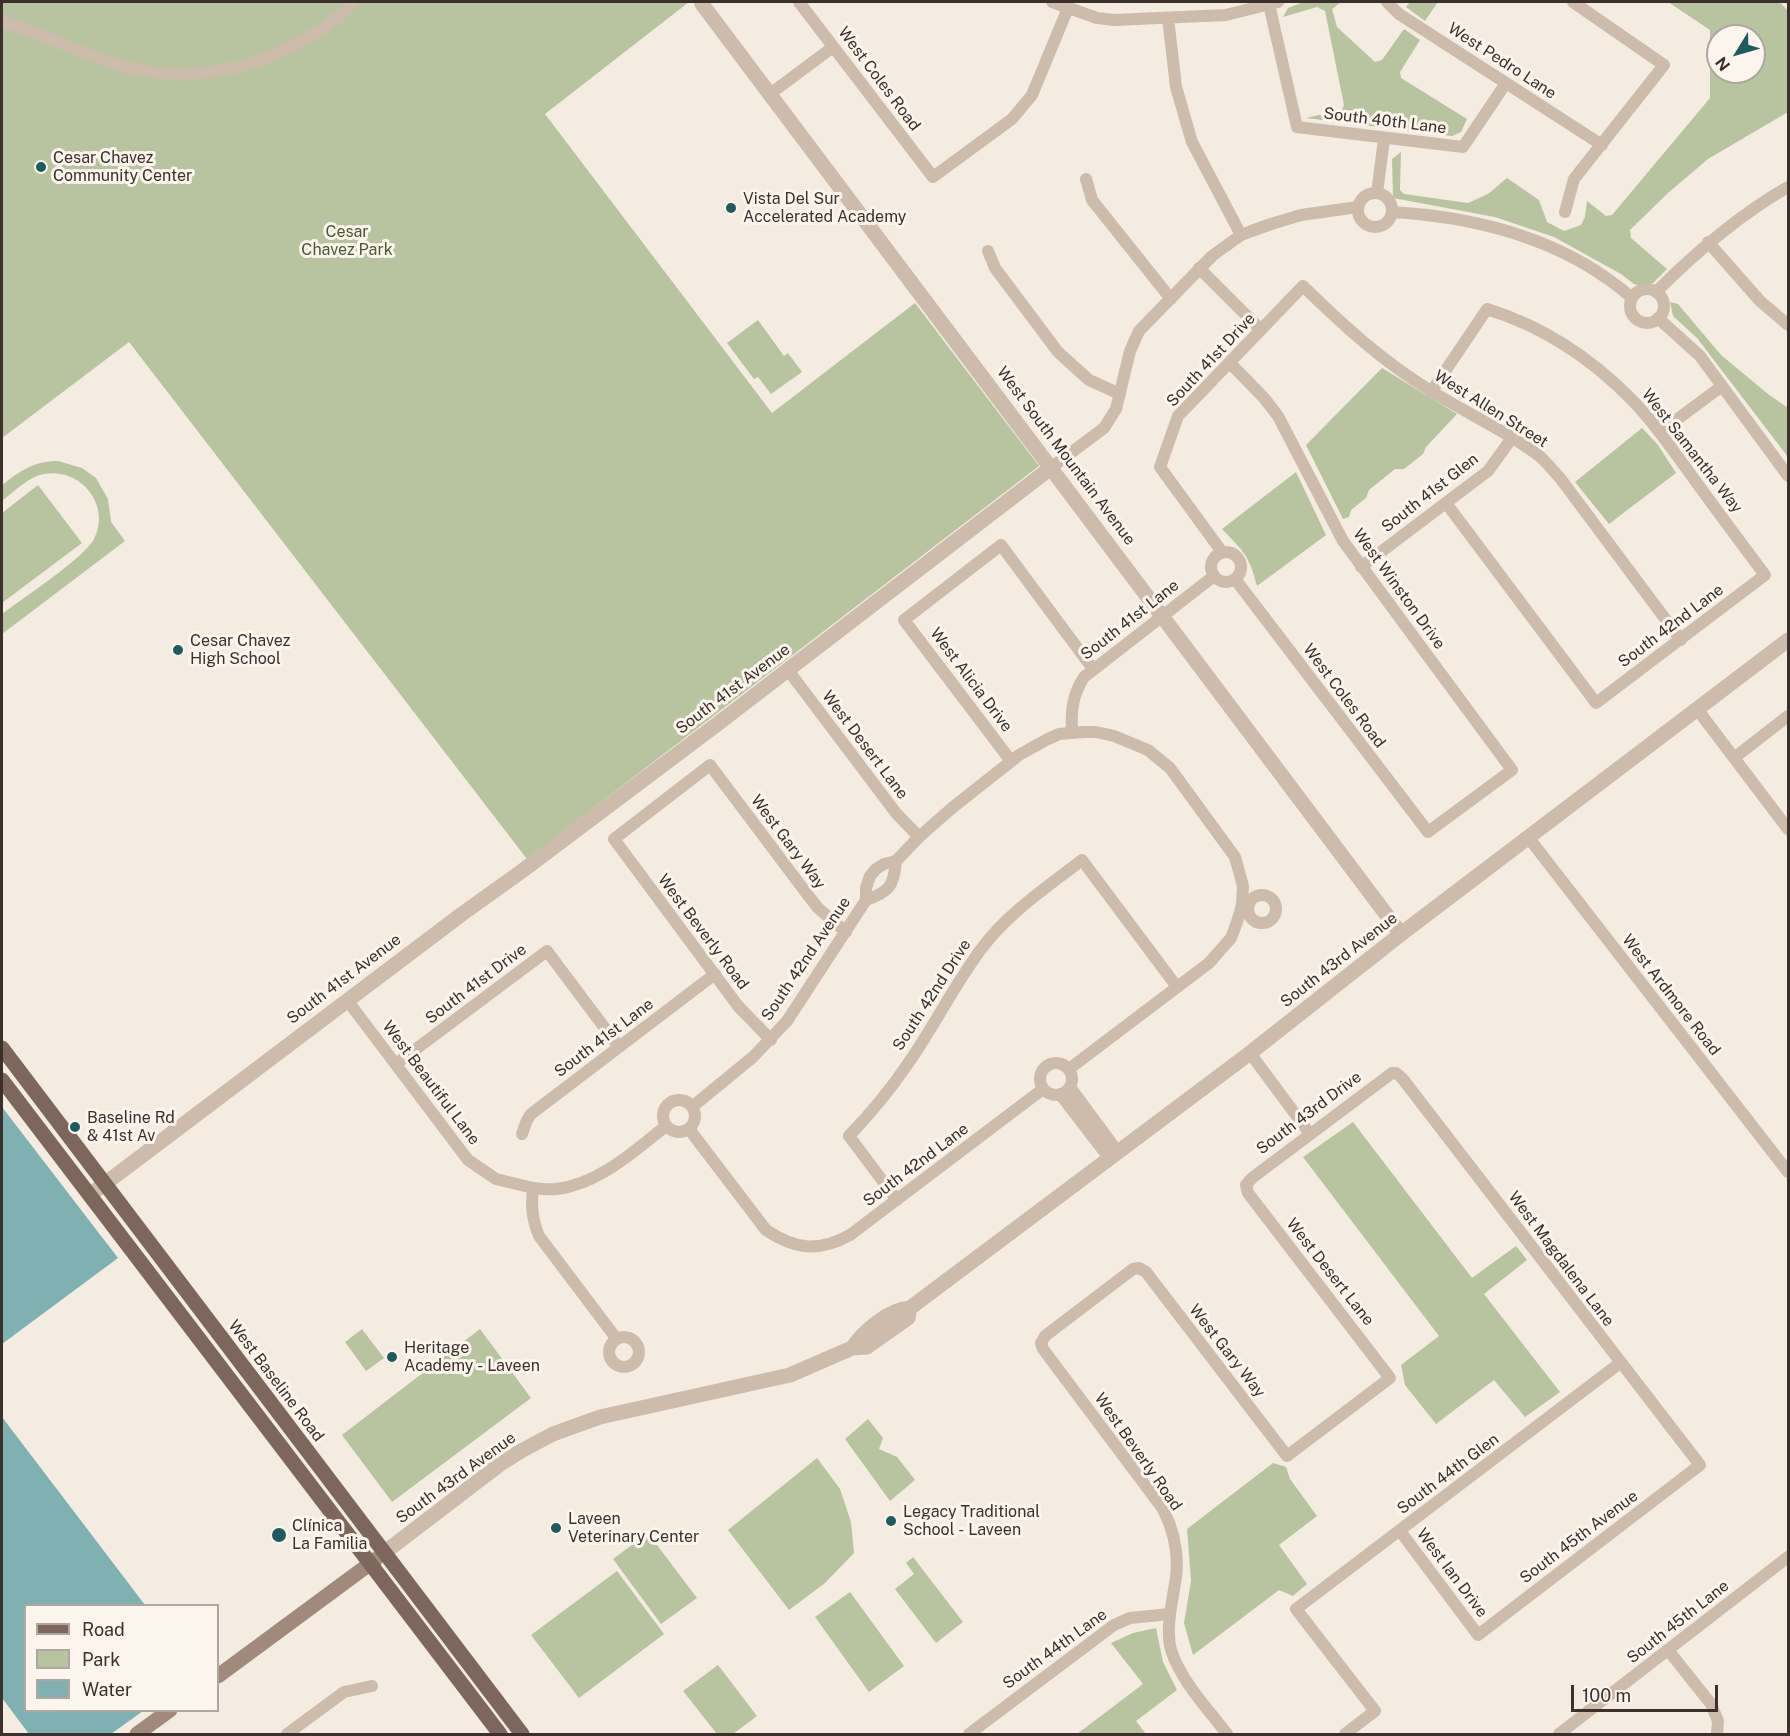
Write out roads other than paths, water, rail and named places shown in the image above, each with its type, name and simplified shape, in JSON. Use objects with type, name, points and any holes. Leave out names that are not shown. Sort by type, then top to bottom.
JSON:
[{"type":"main road","name":"West Baseline Road","points":[[2,1048],[104,1184],[500,1734]]},
{"type":"main road","name":"West Baseline Road","points":[[2,1080],[376,1559],[522,1734]]},
{"type":"main road","name":"South 43rd Avenue","points":[[219,1675],[376,1559]]},
{"type":"main road","points":[[137,1734],[167,1712]]},
{"type":"street","points":[[2,22],[116,64],[153,71],[207,72],[258,62],[303,41],[332,21],[353,2]]},
{"type":"street","name":"West Coles Road","points":[[799,2],[933,177],[1012,119],[1032,95],[1068,8]]},
{"type":"street","points":[[1052,2],[1097,18],[1114,20],[1226,15],[1274,3]]},
{"type":"street","name":"West Pedro Lane","points":[[1387,2],[1399,14],[1602,145]]},
{"type":"street","points":[[1565,212],[1574,179],[1664,65],[1573,2]]},
{"type":"street","name":"West South Mountain Avenue","points":[[700,3],[1163,614],[1401,934]]},
{"type":"street","name":"South 40th Lane","points":[[1274,3],[1297,127],[1463,147],[1506,83]]},
{"type":"street","points":[[1168,18],[1172,64],[1189,133],[1241,235]]},
{"type":"street","points":[[770,94],[833,47]]},
{"type":"street","points":[[1377,193],[1384,139]]},
{"type":"street","points":[[1086,179],[1092,200],[1171,298]]},
{"type":"street","points":[[1656,292],[1708,242],[1770,197],[1788,187]]},
{"type":"street","points":[[1377,193],[1387,197],[1392,206],[1392,212],[1388,221],[1373,226],[1363,222],[1358,207],[1367,195],[1377,193]]},
{"type":"street","name":"South 41st Avenue","points":[[90,1195],[347,1000],[532,864],[1104,428],[1116,409],[1130,351],[1139,331],[1199,268],[1241,235],[1301,215],[1358,207]]},
{"type":"street","points":[[1392,212],[1478,222],[1532,239],[1580,261],[1621,287],[1632,297]]},
{"type":"street","points":[[1708,242],[1760,301],[1788,325]]},
{"type":"street","points":[[988,251],[995,268],[1058,352],[1089,380],[1120,394]]},
{"type":"street","points":[[1199,268],[1261,330]]},
{"type":"street","name":"South 41st Drive","points":[[1222,552],[1160,467],[1178,416],[1303,286]]},
{"type":"street","name":"West Allen Street","points":[[1303,286],[1351,333],[1386,362],[1431,392],[1540,456],[1560,478],[1681,640]]},
{"type":"street","points":[[1646,289],[1656,292],[1663,305],[1659,318],[1649,322],[1639,321],[1632,313],[1630,302],[1632,297],[1646,289]]},
{"type":"street","name":"West Samantha Way","points":[[1431,392],[1487,309],[1511,316],[1562,343],[1603,373],[1633,401],[1660,432],[1765,575]]},
{"type":"street","points":[[1659,318],[1700,356],[1788,476]]},
{"type":"street","name":"West Winston Drive","points":[[1230,363],[1278,416],[1343,541],[1512,770],[1428,832]]},
{"type":"street","points":[[1660,432],[1722,386]]},
{"type":"street","name":"South 41st Glen","points":[[1361,567],[1488,471],[1512,438]]},
{"type":"street","name":"South 42nd Lane","points":[[1446,503],[1596,703],[1765,575]]},
{"type":"street","name":"West Alicia Drive","points":[[1011,761],[904,620],[1001,545],[1093,669]]},
{"type":"street","points":[[1222,552],[1235,555],[1240,562],[1240,571],[1235,579],[1226,582],[1214,576],[1212,571],[1214,558],[1222,552]]},
{"type":"street","name":"South 41st Lane","points":[[1072,733],[1071,706],[1084,677],[1214,576]]},
{"type":"street","name":"West Coles Road","points":[[1235,579],[1428,832]]},
{"type":"street","name":"South 43rd Avenue","points":[[376,1559],[499,1465],[553,1434],[600,1416],[790,1375],[852,1348],[867,1347],[876,1342],[908,1318],[910,1308],[1250,1053],[1401,934],[1788,640]]},
{"type":"street","name":"West Desert Lane","points":[[788,670],[896,813],[918,837]]},
{"type":"street","points":[[1697,709],[1788,829]]},
{"type":"street","points":[[1734,758],[1788,716]]},
{"type":"street","points":[[1069,1069],[1209,963],[1231,938],[1245,906],[1243,886],[1235,857],[1170,768],[1148,750],[1123,739],[1096,732],[1072,733]]},
{"type":"street","name":"South 42nd Avenue","points":[[866,900],[885,892],[892,884],[896,861],[918,837],[1011,761],[1033,745],[1059,734],[1072,733]]},
{"type":"street","name":"West Beverly Road","points":[[710,765],[614,839],[744,1012],[771,1040]]},
{"type":"street","name":"West Gary Way","points":[[710,765],[818,908],[846,932]]},
{"type":"street","name":"West Ardmore Road","points":[[1528,837],[1788,1172]]},
{"type":"street","name":"South 42nd Drive","points":[[897,1200],[849,1136],[875,1108],[908,1064],[951,992],[983,947],[1020,909],[1082,860],[1178,987]]},
{"type":"street","name":"South 42nd Avenue","points":[[692,1107],[739,1070],[771,1040],[802,1000],[866,900],[866,888],[870,876],[884,864],[896,861]]},
{"type":"street","name":"South 41st Drive","points":[[396,1065],[547,951],[619,1047]]},
{"type":"street","name":"South 41st Lane","points":[[522,1134],[526,1120],[531,1114],[715,974]]},
{"type":"street","name":"West Beautiful Lane","points":[[347,1000],[468,1160],[496,1179],[533,1188]]},
{"type":"street","points":[[1250,1053],[1310,1134]]},
{"type":"street","points":[[1057,1063],[1069,1069],[1072,1078],[1065,1091],[1051,1094],[1043,1089],[1040,1075],[1048,1065],[1057,1063]]},
{"type":"street","name":"South 43rd Drive","points":[[1246,1185],[1252,1178],[1388,1074],[1396,1073]]},
{"type":"street","name":"West Magdalena Lane","points":[[1396,1073],[1700,1466]]},
{"type":"street","name":"South 42nd Lane","points":[[689,1129],[766,1230],[781,1240],[800,1247],[819,1247],[833,1244],[850,1235],[1043,1089]]},
{"type":"street","points":[[1065,1091],[1114,1156]]},
{"type":"street","points":[[683,1100],[692,1107],[694,1121],[689,1129],[679,1132],[666,1126],[663,1115],[667,1105],[683,1100]]},
{"type":"street","points":[[616,1338],[539,1236],[533,1223],[531,1207],[533,1188],[562,1188],[600,1176],[666,1126]]},
{"type":"street","name":"West Desert Lane","points":[[1246,1185],[1248,1193],[1390,1378],[1287,1456]]},
{"type":"street","name":"West Beverly Road","points":[[1139,1268],[1133,1269],[1045,1336],[1041,1342],[1043,1349],[1163,1509],[1174,1537],[1177,1554],[1170,1614],[1170,1647],[1176,1663],[1227,1734]]},
{"type":"street","name":"West Gary Way","points":[[1139,1268],[1146,1272],[1287,1456]]},
{"type":"street","name":"South 44th Glen","points":[[1345,1734],[1375,1712],[1296,1609],[1620,1363]]},
{"type":"street","name":"South 45th Avenue","points":[[1478,1635],[1700,1466]]},
{"type":"street","name":"West Ian Drive","points":[[1400,1532],[1478,1635]]},
{"type":"street","name":"South 45th Lane","points":[[1559,1734],[1786,1563]]},
{"type":"street","name":"South 44th Lane","points":[[969,1734],[1114,1625],[1130,1618],[1170,1614]]},
{"type":"street","points":[[1668,1650],[1711,1704],[1718,1721],[1717,1734]]},
{"type":"street","points":[[287,1734],[344,1692],[372,1686]]},
{"type":"water","points":[[2,1107],[118,1258],[2,1344]]},
{"type":"water","points":[[2,1417],[144,1604],[24,1604],[24,1712],[142,1712],[111,1734],[29,1734],[2,1698]]},
{"type":"place","name":"Cesar Chavez Community Center","points":[[41,167]]},
{"type":"place","name":"Vista Del Sur Accelerated Academy","points":[[731,208]]},
{"type":"place","name":"Cesar Chavez High School","points":[[178,650]]},
{"type":"place","name":"Baseline Rd & 41st Av","points":[[75,1127]]},
{"type":"place","name":"Heritage Academy - Laveen","points":[[392,1357]]},
{"type":"place","name":"Legacy Traditional School - Laveen","points":[[891,1521]]},
{"type":"place","name":"Laveen Veterinary Center","points":[[556,1528]]},
{"type":"place","name":"Clínica La Familia","points":[[279,1535]]},
{"type":"park label","name":"Cesar Chavez Park","points":[[347,241]]}]
